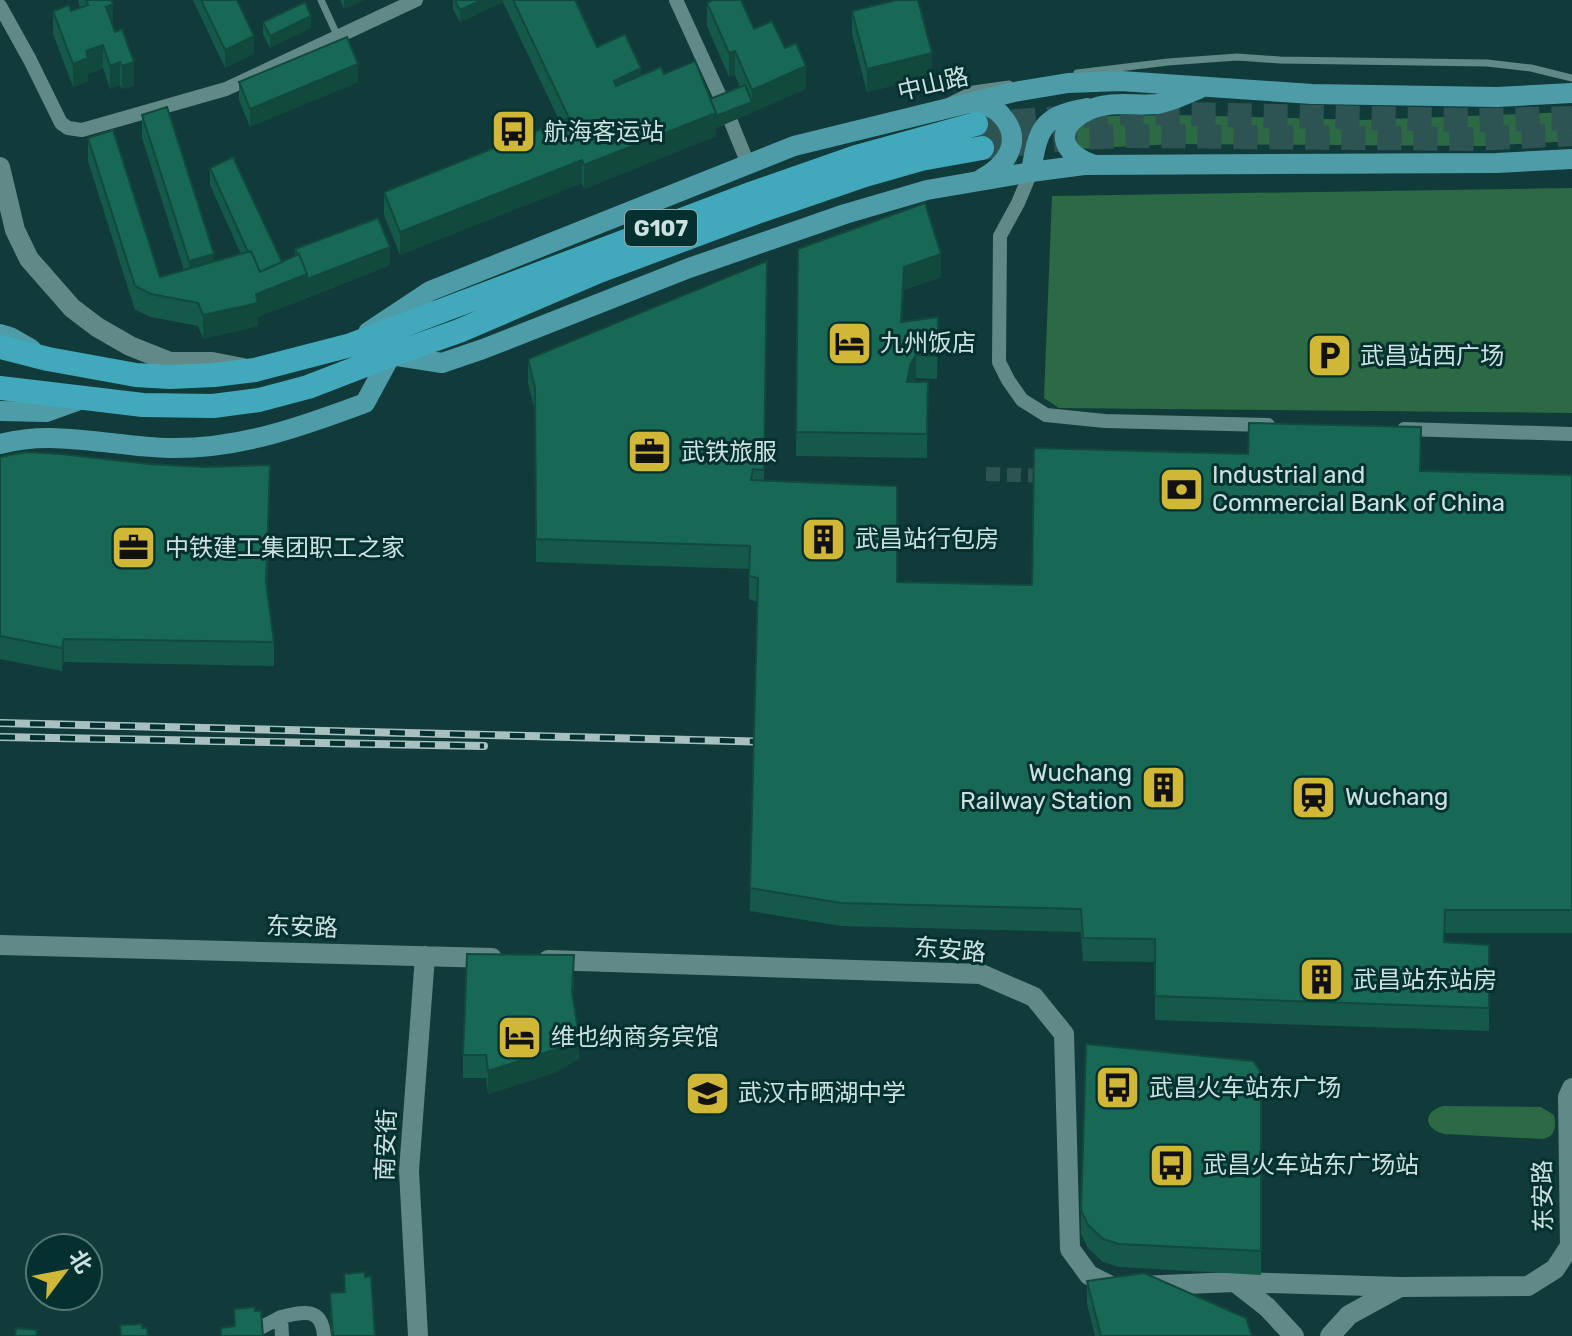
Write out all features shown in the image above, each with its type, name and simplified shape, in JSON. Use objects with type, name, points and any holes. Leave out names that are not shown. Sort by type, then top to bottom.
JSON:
[{"type":"highway","name":"G107","points":[[3,341],[48,359],[136,375],[214,375],[255,370],[351,345],[841,162],[973,125]]},
{"type":"highway","name":"G107","points":[[3,400],[84,399],[174,407],[213,406],[259,400],[308,387],[459,331],[599,271],[757,212],[921,159],[973,125]]},
{"type":"main road","name":"中山路","points":[[351,345],[430,291],[794,146],[935,111],[973,125],[1014,92],[1068,83],[1121,81],[1312,94],[1481,97],[1572,93]]},
{"type":"main road","points":[[1031,172],[1034,153],[1048,121],[1068,112],[1102,106],[1158,104],[1207,87]]},
{"type":"main road","points":[[973,125],[979,104],[996,109],[1013,134],[1011,149],[1002,163],[974,182]]},
{"type":"main road","points":[[1095,165],[1081,161],[1070,153],[1065,141],[1067,128],[1076,118],[1102,106]]},
{"type":"main road","points":[[0,444],[29,439],[76,438],[168,448],[212,447],[284,432],[365,403],[391,355],[442,363],[689,268],[845,214],[927,190],[1031,172],[1095,165],[1481,163],[1572,159]]},
{"type":"street","points":[[0,6],[61,123],[74,130],[82,130],[226,89],[416,0]]},
{"type":"street","points":[[676,0],[724,105]]},
{"type":"street","points":[[731,122],[748,164]]},
{"type":"street","points":[[0,167],[15,230],[29,259],[72,308],[130,346],[170,362],[212,362],[255,370]]},
{"type":"street","points":[[1031,172],[1000,236],[999,362],[1022,400],[1046,415],[1105,421],[1276,426]]},
{"type":"street","points":[[1385,429],[1572,434]]},
{"type":"street","name":"东安路","points":[[0,945],[504,959]]},
{"type":"street","name":"南安街","points":[[418,1336],[409,1171],[425,956]]},
{"type":"street","name":"东安路","points":[[536,960],[981,974],[1034,997],[1064,1034],[1070,1249],[1089,1275],[1113,1287],[1235,1282],[1400,1287],[1528,1286],[1555,1269],[1570,1246],[1568,1097],[1572,1088]]},
{"type":"street","points":[[1235,1282],[1267,1307],[1294,1336]]},
{"type":"street","points":[[1330,1336],[1349,1315],[1400,1287]]},
{"type":"street","points":[[245,1336],[281,1317],[310,1312],[318,1318],[324,1336]]},
{"type":"street","points":[[281,1317],[282,1336]]},
{"type":"lane","points":[[321,0],[338,37]]},
{"type":"lane","points":[[935,111],[954,96],[973,89],[1154,64],[1237,57],[1487,63],[1531,68],[1572,78]]},
{"type":"green space","points":[[1572,112],[1572,141],[1481,146],[1176,144],[1077,149],[1073,129],[1078,124],[1109,116],[1362,120]]},
{"type":"green space","points":[[1572,188],[1572,413],[1059,408],[1044,398],[1052,196]]},
{"type":"green space","points":[[1443,1106],[1541,1107],[1554,1115],[1555,1127],[1550,1136],[1543,1139],[1444,1134],[1432,1128],[1428,1120],[1431,1112]]},
{"type":"building","points":[[86,0],[111,0],[113,4],[106,7],[115,32],[122,29],[134,62],[110,66],[103,45],[86,51],[88,58],[73,64],[53,11],[69,5],[71,11],[88,5]]},
{"type":"building","points":[[201,0],[237,0],[254,36],[225,50]]},
{"type":"building","points":[[455,0],[482,0],[460,10]]},
{"type":"building","points":[[513,0],[575,0],[597,47],[625,34],[641,68],[614,81],[616,86],[661,67],[664,74],[695,61],[716,113],[584,165],[582,160],[400,232],[384,192],[569,118]]},
{"type":"building","points":[[713,0],[741,0],[754,29],[772,21],[785,48],[796,43],[806,66],[752,90],[735,51],[729,53],[707,3]]},
{"type":"building","points":[[897,0],[918,0],[932,53],[867,69],[852,11]]},
{"type":"building","points":[[305,2],[311,16],[270,36],[263,22]]},
{"type":"building","points":[[347,37],[358,64],[250,109],[239,82]]},
{"type":"building","points":[[745,85],[752,102],[716,116],[710,99]]},
{"type":"building","points":[[167,107],[214,254],[189,261],[142,115]]},
{"type":"building","points":[[113,130],[160,277],[251,251],[260,272],[299,254],[307,274],[256,294],[258,303],[203,315],[198,303],[151,294],[135,286],[88,138]]},
{"type":"building","points":[[233,157],[282,262],[260,272],[210,168]]},
{"type":"building","name":"九州饭店","points":[[925,203],[941,254],[904,267],[901,322],[938,317],[937,356],[916,355],[910,365],[907,382],[928,382],[927,434],[796,432],[798,249]]},
{"type":"building","points":[[378,218],[390,247],[307,279],[295,249]]},
{"type":"building","name":"Wuchang Railway Station","points":[[767,261],[764,470],[753,469],[751,480],[897,486],[897,582],[1032,585],[1034,448],[1248,454],[1249,423],[1421,427],[1420,471],[1572,475],[1572,910],[1445,910],[1444,942],[1489,945],[1489,1008],[1155,996],[1155,939],[1083,938],[1081,909],[841,903],[750,888],[758,578],[749,576],[750,546],[536,539],[535,388],[528,359]]},
{"type":"building","name":"中铁建工集团职工之家","points":[[25,452],[205,467],[270,465],[266,582],[274,642],[64,639],[62,648],[0,636],[0,457]]},
{"type":"building","name":"维也纳商务宾馆","points":[[467,954],[574,955],[572,992],[579,1036],[554,1050],[488,1071],[486,1055],[463,1055]]},
{"type":"building","name":"武昌火车站东广场站","points":[[1086,1044],[1253,1061],[1261,1072],[1261,1251],[1119,1244],[1103,1239],[1088,1225],[1081,1210]]},
{"type":"building","points":[[365,1272],[365,1277],[371,1276],[375,1336],[333,1336],[330,1293],[345,1292],[344,1274]]},
{"type":"building","points":[[1144,1273],[1246,1318],[1252,1336],[1101,1336],[1087,1281]]},
{"type":"building","points":[[255,1307],[255,1311],[261,1311],[263,1336],[221,1336],[221,1328],[235,1326],[234,1309]]},
{"type":"building","points":[[142,1324],[142,1328],[147,1328],[148,1336],[121,1336],[120,1325]]},
{"type":"building","points":[[16,1328],[37,1330],[36,1336],[15,1336]]},
{"type":"tunnel","points":[[976,124],[1130,113],[1474,120],[1572,118]]},
{"type":"tunnel","points":[[982,148],[1127,136],[1474,139],[1572,134]]},
{"type":"tunnel","points":[[986,474],[1052,476]]},
{"type":"railway","points":[[0,723],[776,742]]},
{"type":"railway","points":[[0,737],[484,746]]},
{"type":"place","name":"航海客运站","points":[[513,132]]},
{"type":"place","name":"九州饭店","points":[[849,343]]},
{"type":"place","name":"武昌站西广场","points":[[1329,356]]},
{"type":"place","name":"武铁旅服","points":[[650,452]]},
{"type":"place","name":"Industrial and Commercial Bank of China","points":[[1181,489]]},
{"type":"place","name":"武昌站行包房","points":[[824,539]]},
{"type":"place","name":"中铁建工集团职工之家","points":[[134,548]]},
{"type":"place","name":"Wuchang Railway Station","points":[[1163,787]]},
{"type":"place","name":"Wuchang","points":[[1314,797]]},
{"type":"place","name":"武昌站东站房","points":[[1322,980]]},
{"type":"place","name":"维也纳商务宾馆","points":[[520,1037]]},
{"type":"place","name":"武昌火车站东广场","points":[[1118,1088]]},
{"type":"place","name":"武汉市晒湖中学","points":[[707,1093]]},
{"type":"place","name":"武昌火车站东广场站","points":[[1172,1165]]}]
